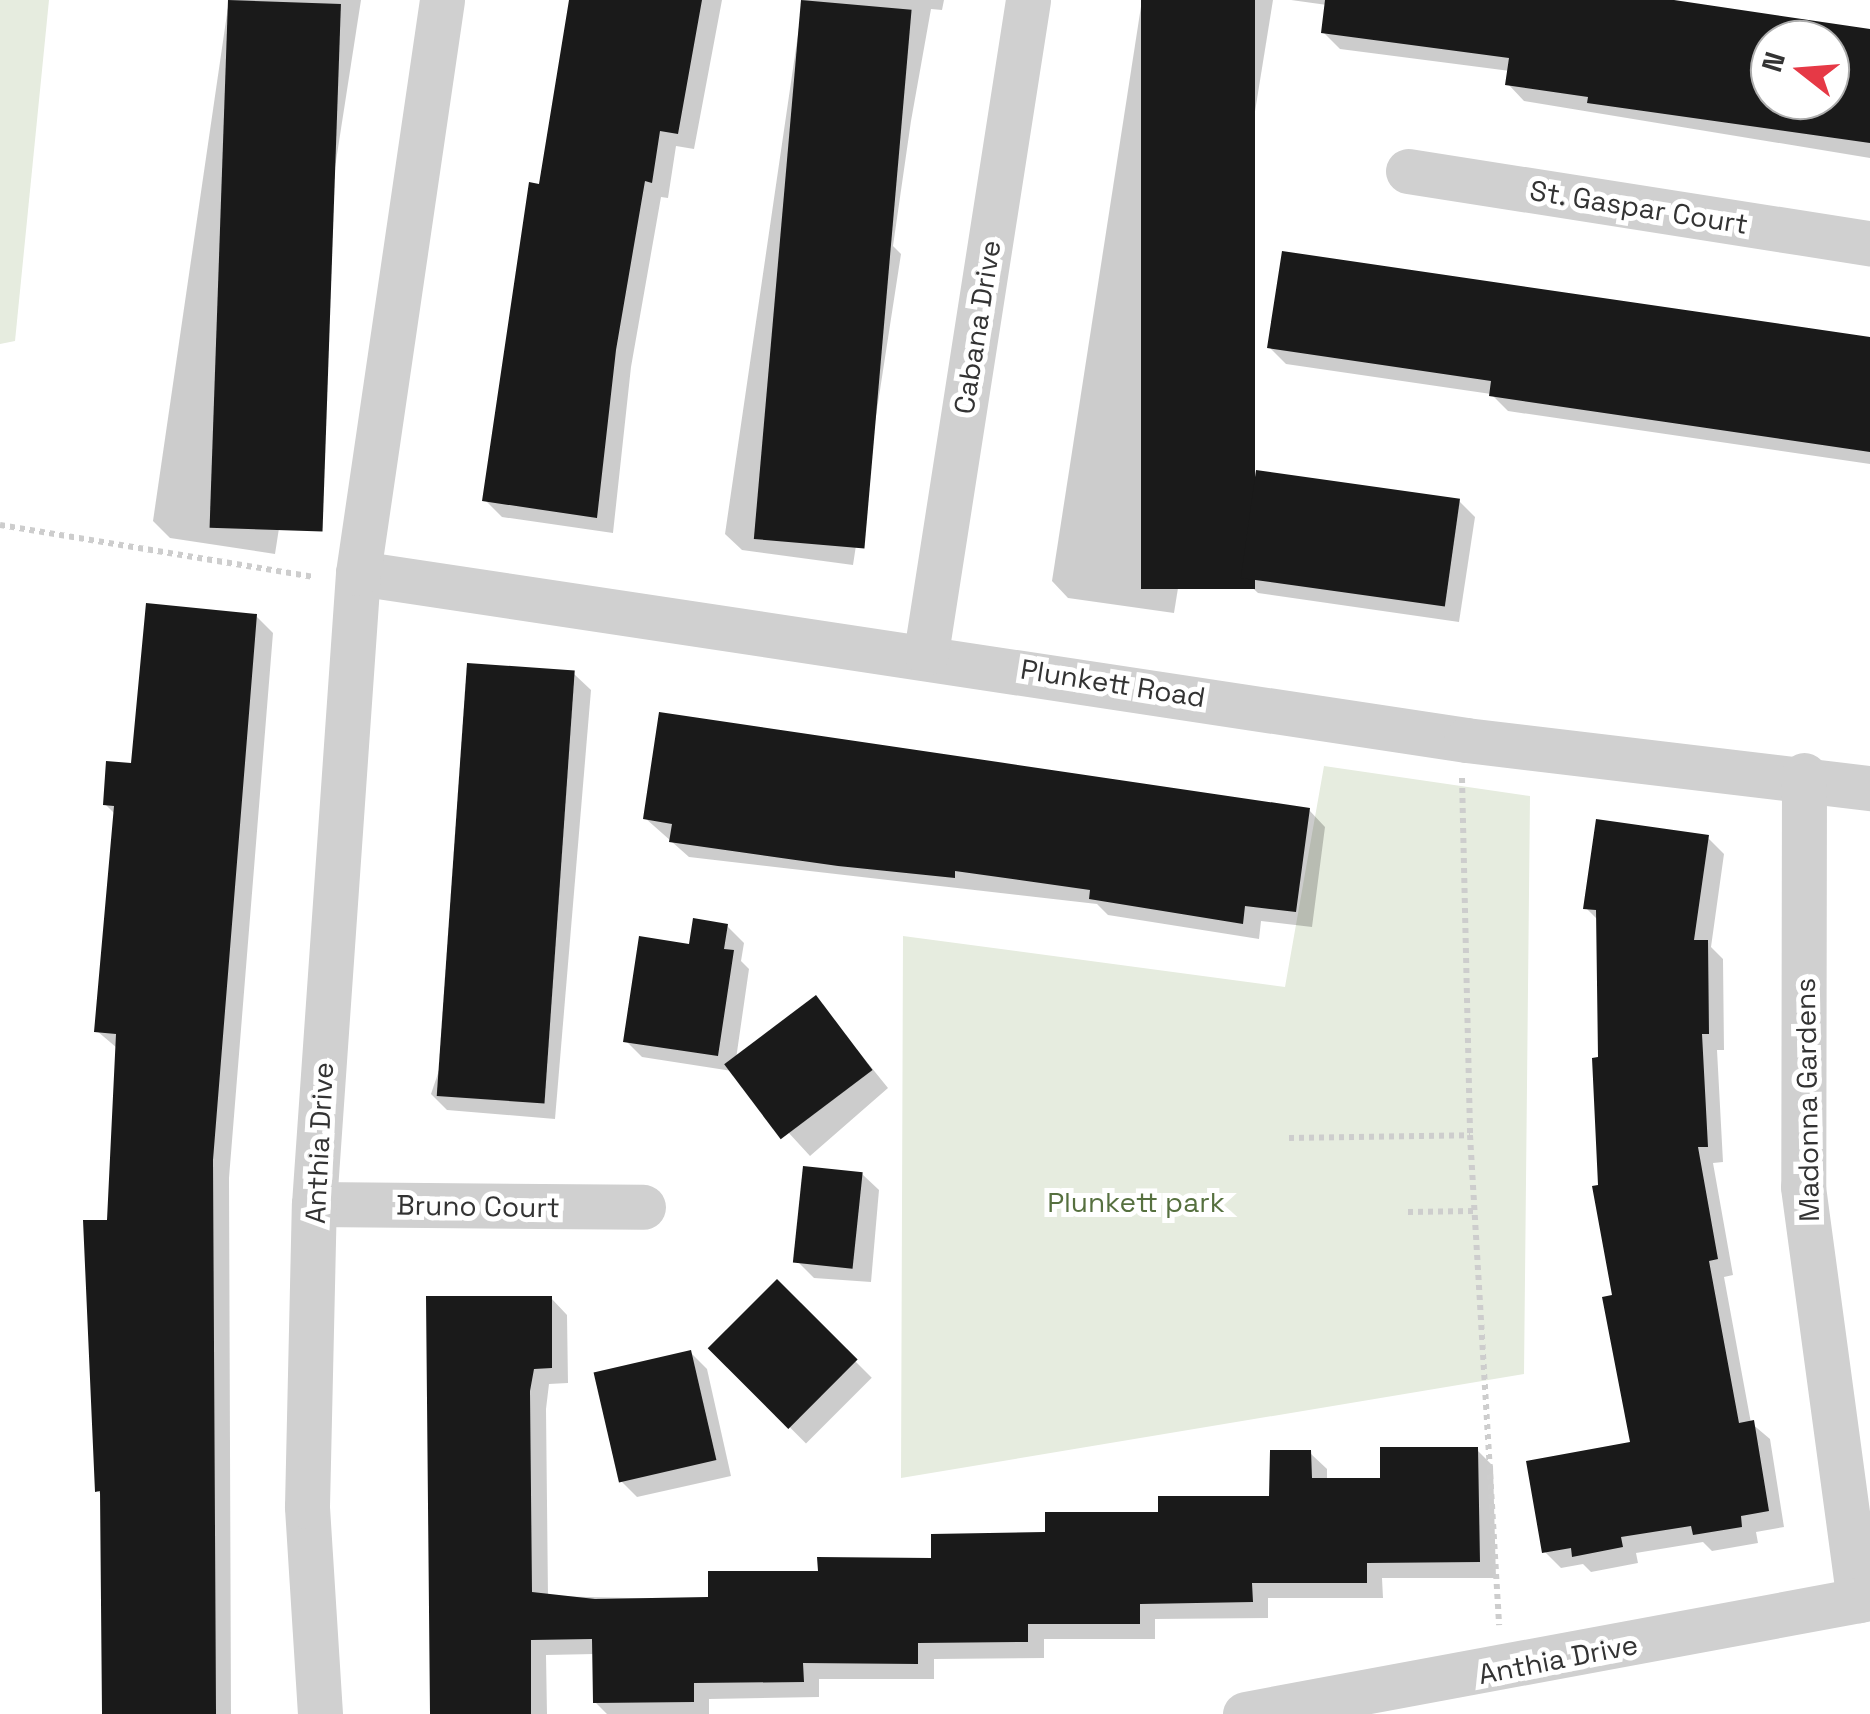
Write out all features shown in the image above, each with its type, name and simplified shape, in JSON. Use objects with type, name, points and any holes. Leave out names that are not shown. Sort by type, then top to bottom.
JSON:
[{"type":"street","points":[[338,575],[442,0]]},
{"type":"street","name":"Cabana Drive","points":[[926,653],[1028,0]]},
{"type":"street","name":"St. Gaspar Court","points":[[1408,171],[1870,243]]},
{"type":"street","name":"Plunkett Road","points":[[338,575],[926,653],[1466,740],[1804,776],[1870,788]]},
{"type":"street","name":"Anthia Drive","points":[[320,1714],[307,1506],[314,1204],[338,575]]},
{"type":"street","name":"Madonna Gardens","points":[[1804,776],[1804,1188],[1865,1599]]},
{"type":"street","name":"Bruno Court","points":[[314,1204],[642,1208]]},
{"type":"street","name":"Anthia Drive","points":[[1245,1714],[1502,1671],[1865,1599]]},
{"type":"path","points":[[0,524],[338,575]]},
{"type":"path","points":[[1466,740],[1458,807],[1470,1135],[1502,1671]]},
{"type":"path","points":[[1289,1138],[1470,1135]]},
{"type":"path","points":[[1408,1212],[1473,1210]]},
{"type":"green space","points":[[0,0],[49,0],[15,341],[0,344]]},
{"type":"green space","name":"Plunkett park","points":[[1324,766],[1530,796],[1524,1374],[901,1478],[903,936],[1285,987]]},
{"type":"building","points":[[228,0],[341,4],[323,532],[210,528]]},
{"type":"building","points":[[569,0],[702,0],[678,134],[660,131],[652,183],[645,181],[616,350],[597,518],[482,501],[529,182],[539,184]]},
{"type":"building","points":[[801,0],[912,10],[864,549],[754,539]]},
{"type":"building","points":[[1141,0],[1255,0],[1255,589],[1141,589]]},
{"type":"building","points":[[1325,0],[1674,0],[1809,20],[1750,20],[1750,120],[1850,120],[1850,26],[1870,29],[1870,143],[1587,103],[1588,97],[1505,85],[1509,58],[1321,33]]},
{"type":"building","points":[[1282,251],[1870,337],[1870,452],[1489,396],[1491,381],[1267,348]]},
{"type":"building","points":[[1256,470],[1460,499],[1445,607],[1241,578]]},
{"type":"building","points":[[146,603],[257,614],[213,1160],[216,1714],[102,1714],[100,1491],[95,1492],[83,1220],[107,1220],[116,1034],[94,1032],[114,806],[103,805],[106,761],[131,763]]},
{"type":"building","points":[[467,663],[575,671],[544,1103],[437,1096]]},
{"type":"building","points":[[659,712],[1310,808],[1296,912],[1245,906],[1243,924],[1089,899],[1090,890],[955,871],[955,878],[838,866],[669,842],[672,824],[643,819]]},
{"type":"building","points":[[1596,819],[1709,835],[1694,940],[1708,940],[1709,1034],[1702,1034],[1708,1147],[1698,1147],[1718,1259],[1709,1261],[1739,1423],[1754,1420],[1769,1511],[1741,1516],[1742,1527],[1693,1535],[1691,1526],[1621,1537],[1623,1547],[1572,1557],[1571,1548],[1542,1553],[1526,1461],[1630,1442],[1602,1297],[1612,1295],[1592,1186],[1598,1185],[1592,1058],[1598,1057],[1596,910],[1583,909]]},
{"type":"building","points":[[693,918],[728,924],[724,949],[734,950],[718,1056],[623,1042],[639,936],[689,944]]},
{"type":"building","points":[[816,995],[873,1070],[781,1139],[724,1064]]},
{"type":"building","points":[[803,1166],[863,1172],[853,1269],[793,1262]]},
{"type":"building","points":[[777,1279],[858,1360],[788,1429],[708,1348]]},
{"type":"building","points":[[426,1296],[552,1296],[552,1368],[534,1369],[530,1391],[532,1592],[595,1599],[708,1597],[708,1571],[818,1571],[817,1557],[931,1558],[931,1534],[1045,1532],[1045,1512],[1158,1512],[1158,1496],[1269,1496],[1270,1450],[1311,1450],[1312,1478],[1380,1478],[1380,1447],[1478,1447],[1480,1562],[1367,1563],[1367,1583],[1252,1583],[1253,1602],[1140,1604],[1140,1624],[1028,1624],[1028,1642],[918,1643],[918,1664],[803,1663],[804,1682],[694,1683],[694,1702],[593,1703],[592,1639],[531,1640],[531,1714],[430,1714]]},
{"type":"building","points":[[691,1350],[716,1460],[619,1483],[594,1372]]}]
